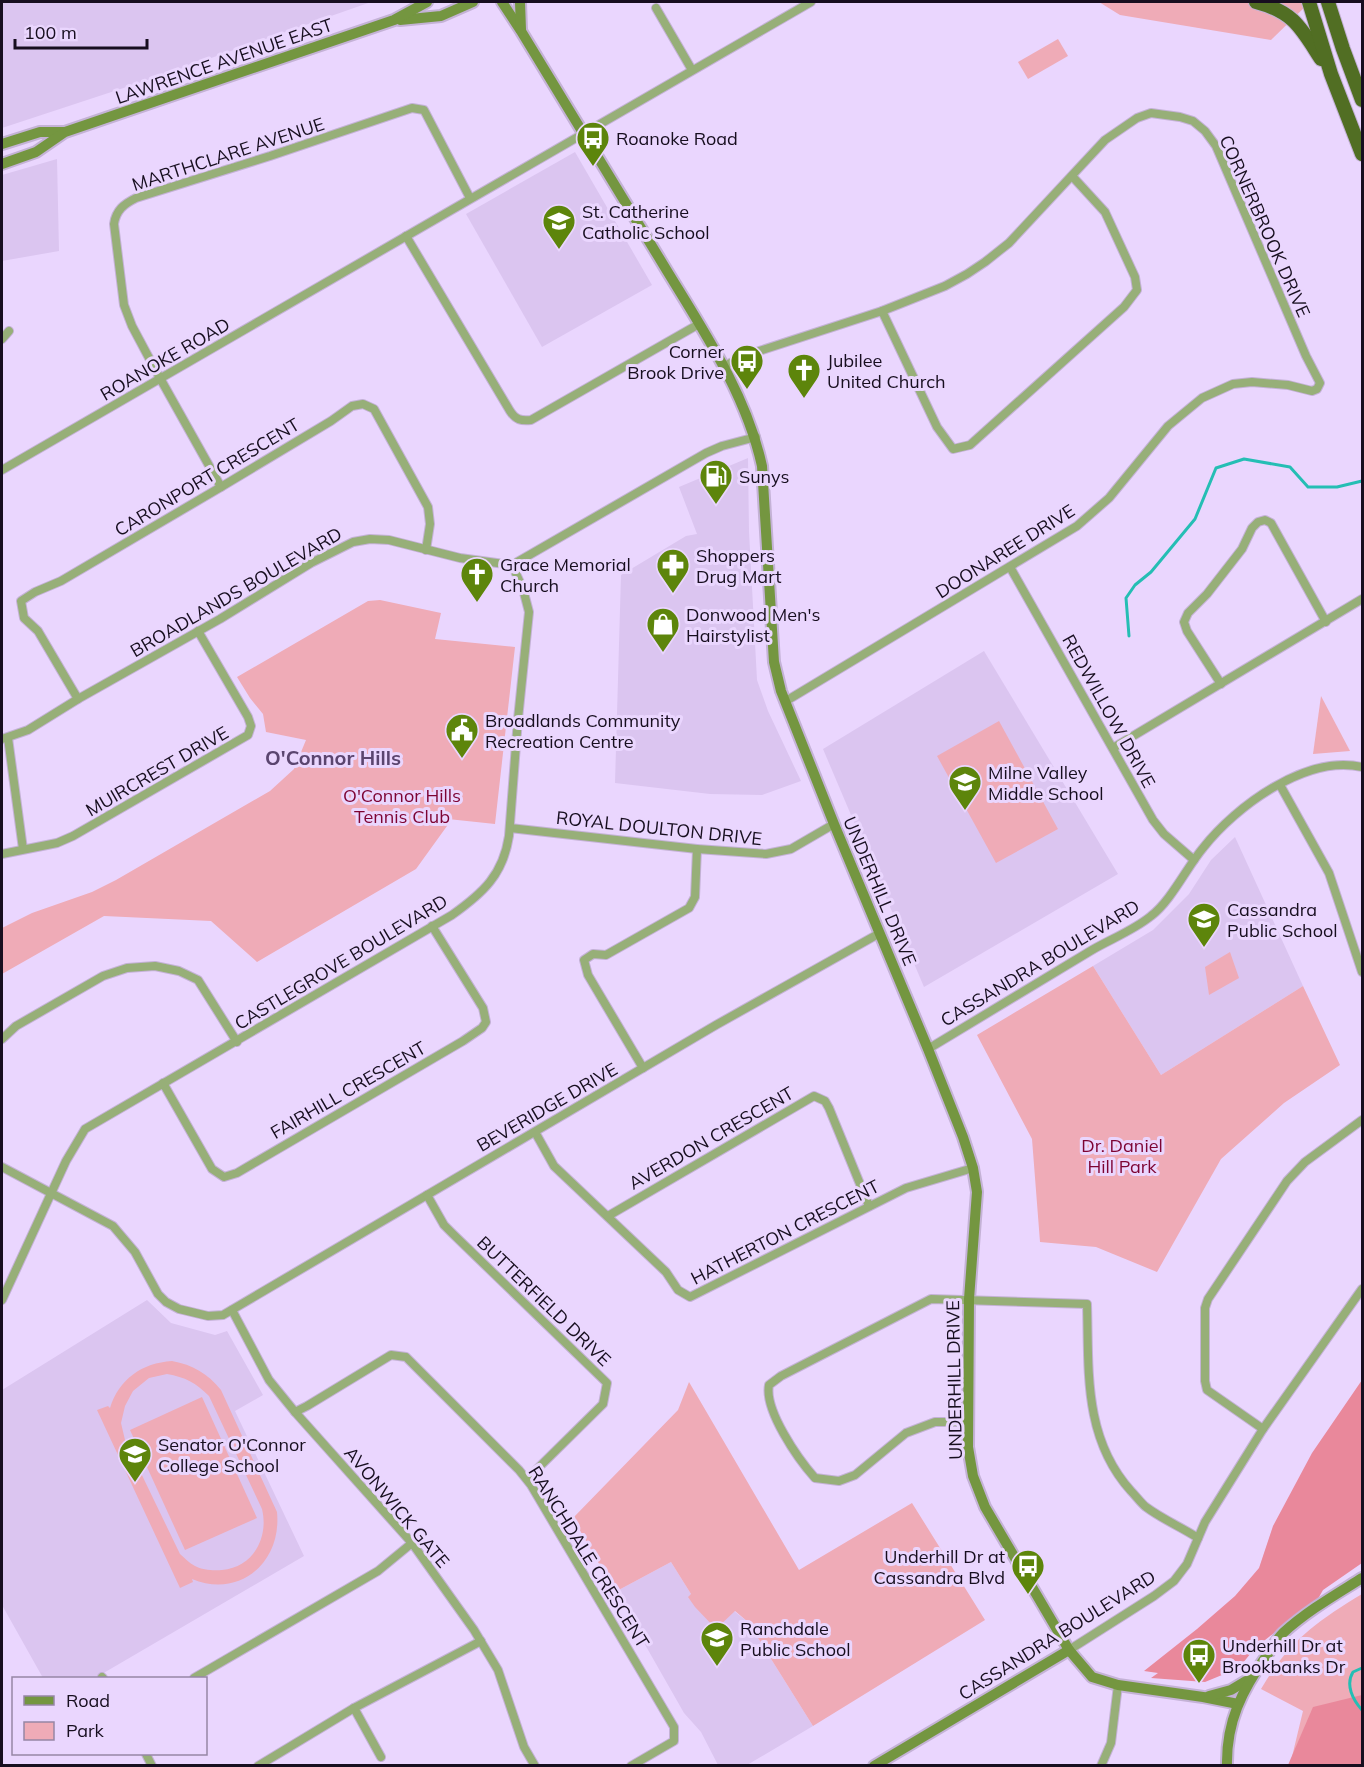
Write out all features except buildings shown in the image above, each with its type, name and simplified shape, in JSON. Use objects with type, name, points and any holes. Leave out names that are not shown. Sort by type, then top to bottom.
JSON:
[{"type":"highway","points":[[1256,2],[1272,6],[1291,17],[1331,74]]},
{"type":"highway","points":[[1309,2],[1331,74],[1362,154]]},
{"type":"highway","points":[[1328,2],[1362,100]]},
{"type":"street","name":"LAWRENCE AVENUE EAST","points":[[2,164],[36,152],[65,132],[394,20],[427,2]]},
{"type":"street","name":"LAWRENCE AVENUE EAST","points":[[394,20],[441,16],[473,2]]},
{"type":"street","name":"UNDERHILL DRIVE","points":[[502,2],[522,31],[724,366],[742,401],[756,437],[762,466],[774,662],[786,701],[834,824],[928,1049],[973,1168],[977,1192],[969,1299],[969,1461],[985,1507],[1070,1650],[1092,1677],[1118,1685],[1238,1704]]},
{"type":"street","points":[[520,2],[522,31]]},
{"type":"street","name":"ROANOKE ROAD","points":[[2,470],[811,2]]},
{"type":"street","points":[[656,8],[692,70]]},
{"type":"street","name":"MARTHCLARE AVENUE","points":[[161,379],[124,305],[114,224],[116,214],[128,202],[381,119],[405,109],[418,107],[424,110],[470,198]]},
{"type":"street","name":"CORNERBROOK DRIVE","points":[[724,366],[747,355],[882,311],[956,281],[1010,243],[1106,140],[1137,118],[1151,113],[1193,121],[1205,131],[1216,146],[1306,356],[1318,376],[1321,386],[1317,389]]},
{"type":"street","name":"LAWRENCE AVENUE EAST","points":[[2,144],[40,132],[65,132]]},
{"type":"street","points":[[882,311],[941,434],[953,449],[970,445],[1124,307],[1137,290],[1135,277],[1105,212],[1072,176]]},
{"type":"street","points":[[406,236],[510,411],[521,421],[531,420],[699,324]]},
{"type":"street","points":[[2,339],[9,332]]},
{"type":"street","points":[[161,379],[221,487]]},
{"type":"street","name":"DOONAREE DRIVE","points":[[786,701],[1062,536],[1109,498],[1168,426],[1202,398],[1233,384],[1242,383],[1288,385],[1305,391],[1317,389]]},
{"type":"street","name":"CARONPORT CRESCENT","points":[[78,699],[38,631],[24,618],[21,601],[61,581],[221,487],[352,406],[363,404],[374,409],[428,507],[430,524],[426,550]]},
{"type":"street","points":[[512,565],[706,453],[756,437]]},
{"type":"street","points":[[1221,684],[1184,622],[1188,613],[1207,594],[1242,549],[1252,528],[1258,522],[1265,520],[1271,523],[1326,622]]},
{"type":"street","name":"BROADLANDS BOULEVARD","points":[[5,739],[28,730],[311,563],[353,542],[377,539],[486,563],[512,565]]},
{"type":"street","name":"CASTLEGROVE BOULEVARD","points":[[2,1300],[66,1161],[85,1129],[432,926],[466,905],[495,878],[507,847],[510,828],[529,612],[523,589],[512,565]]},
{"type":"street","name":"REDWILLOW DRIVE","points":[[1010,567],[1153,820],[1169,839],[1194,860]]},
{"type":"street","points":[[1113,748],[1362,599]]},
{"type":"street","name":"MUIRCREST DRIVE","points":[[2,854],[57,843],[87,829],[248,735],[251,726],[248,717],[198,631]]},
{"type":"street","points":[[5,739],[23,849]]},
{"type":"street","name":"CASSANDRA BOULEVARD","points":[[928,1049],[1101,944],[1152,916],[1181,881],[1203,847],[1238,813],[1280,785],[1313,769],[1348,764],[1362,767]]},
{"type":"street","points":[[1280,785],[1329,873],[1362,972]]},
{"type":"street","name":"ROYAL DOULTON DRIVE","points":[[510,828],[697,849],[776,854],[791,849],[834,824]]},
{"type":"street","points":[[643,1068],[588,975],[584,960],[592,954],[606,955],[689,908],[695,897],[697,849]]},
{"type":"street","name":"FAIRHILL CRESCENT","points":[[163,1083],[212,1169],[224,1178],[237,1173],[482,1028],[486,1022],[483,1008],[432,926]]},
{"type":"street","name":"BEVERIDGE DRIVE","points":[[232,1310],[716,1024],[879,933]]},
{"type":"street","points":[[2,1039],[16,1026],[104,976],[127,968],[155,966],[179,971],[198,980],[237,1041]]},
{"type":"street","name":"AVERDON CRESCENT","points":[[608,1216],[814,1096],[825,1101],[829,1108],[869,1206]]},
{"type":"street","points":[[1263,1429],[1207,1390],[1204,1381],[1204,1308],[1287,1181],[1305,1162],[1362,1120]]},
{"type":"street","name":"HATHERTON CRESCENT","points":[[535,1132],[554,1166],[666,1272],[678,1290],[690,1297],[920,1182],[973,1168]]},
{"type":"street","points":[[2,1167],[113,1226],[135,1252],[158,1294],[166,1302],[179,1309],[208,1316],[223,1316],[232,1310]]},
{"type":"street","name":"BUTTERFIELD DRIVE","points":[[427,1195],[448,1230],[607,1383],[603,1404],[527,1479]]},
{"type":"street","name":"CASSANDRA BOULEVARD","points":[[874,1766],[1070,1650],[1154,1596],[1173,1581],[1187,1564],[1205,1522],[1263,1429],[1362,1288]]},
{"type":"street","points":[[968,1422],[935,1422],[906,1433],[855,1475],[839,1481],[815,1478],[799,1460],[770,1405],[767,1394],[769,1385],[781,1376],[931,1299],[1087,1304],[1089,1383],[1094,1424],[1103,1449],[1117,1476],[1145,1506],[1198,1538]]},
{"type":"street","name":"AVONWICK GATE","points":[[232,1310],[269,1380],[412,1543],[481,1641],[498,1670],[524,1747],[536,1766]]},
{"type":"street","name":"RANCHDALE CRESCENT","points":[[295,1412],[391,1355],[406,1357],[527,1479],[675,1726],[674,1742],[631,1766]]},
{"type":"street","points":[[196,1677],[378,1571],[412,1543]]},
{"type":"street","points":[[1227,1766],[1227,1753],[1238,1704],[1249,1679],[1281,1635],[1320,1604],[1362,1578]]},
{"type":"street","points":[[258,1766],[354,1708],[481,1641]]},
{"type":"street","points":[[1203,1697],[1223,1693],[1249,1679]]},
{"type":"street","points":[[1101,1766],[1112,1743],[1118,1685]]},
{"type":"street","points":[[354,1708],[381,1757]]},
{"type":"shaded area","points":[[2,2],[371,2],[157,77],[2,128]]},
{"type":"shaded area","name":"St. Catherine Catholic School","points":[[575,152],[652,285],[542,347],[466,214]]},
{"type":"shaded area","points":[[57,159],[59,251],[2,261],[2,175]]},
{"type":"shaded area","points":[[748,458],[749,532],[757,680],[768,711],[801,781],[762,795],[710,794],[615,783],[621,575],[686,536],[697,534],[679,487]]},
{"type":"shaded area","name":"Milne Valley Middle School","points":[[984,651],[1118,874],[924,987],[823,749]]},
{"type":"shaded area","name":"Cassandra Public School","points":[[1235,837],[1303,986],[1161,1075],[1093,966],[1153,930],[1189,894],[1211,860]]},
{"type":"shaded area","name":"Senator O'Connor College School","points":[[147,1300],[171,1323],[215,1335],[227,1331],[263,1395],[235,1411],[304,1556],[97,1677],[42,1677],[2,1605],[2,1390]]},
{"type":"shaded area","points":[[1362,1380],[1362,1563],[1323,1590],[1315,1604],[1298,1614],[1255,1648],[1234,1674],[1222,1675],[1205,1682],[1151,1678],[1158,1673],[1144,1671],[1235,1596],[1259,1568],[1273,1526],[1312,1453]]},
{"type":"shaded area","name":"Ranchdale Public School","points":[[671,1562],[691,1594],[703,1587],[748,1622],[813,1726],[747,1765],[718,1765],[701,1732],[684,1713],[615,1592]]},
{"type":"shaded area","points":[[1362,1695],[1362,1765],[1288,1765],[1313,1707]]},
{"type":"green space","points":[[1099,2],[1310,2],[1271,40],[1120,15]]},
{"type":"green space","points":[[1058,39],[1068,56],[1028,79],[1018,62]]},
{"type":"green space","name":"O'Connor Hills Tennis Club","points":[[380,600],[441,613],[435,639],[515,647],[495,824],[448,819],[447,826],[416,869],[257,962],[211,921],[104,916],[2,974],[2,928],[32,913],[92,892],[116,880],[270,791],[294,769],[306,740],[266,732],[263,714],[237,677],[368,601]]},
{"type":"green space","points":[[1321,696],[1350,751],[1313,754]]},
{"type":"green space","points":[[999,721],[1058,829],[996,863],[937,756]]},
{"type":"green space","points":[[1230,952],[1239,978],[1209,995],[1205,967]]},
{"type":"green space","name":"Dr. Daniel Hill Park","points":[[1093,966],[1161,1075],[1303,986],[1340,1065],[1284,1103],[1221,1159],[1157,1272],[1096,1247],[1040,1242],[1032,1139],[977,1035]]},
{"type":"green space","points":[[172,1361],[193,1367],[205,1374],[221,1390],[277,1512],[277,1530],[273,1546],[265,1560],[254,1572],[241,1580],[226,1584],[210,1584],[192,1579],[193,1582],[180,1588],[97,1410],[108,1406],[110,1408],[119,1389],[133,1374],[161,1362]],"holes":[[[173,1375],[190,1381],[209,1396],[262,1509],[264,1520],[261,1540],[250,1557],[233,1568],[208,1570],[195,1566],[180,1554],[125,1440],[121,1423],[125,1406],[133,1391],[149,1378]]]},
{"type":"green space","points":[[689,1382],[799,1570],[912,1503],[985,1620],[813,1726],[748,1622],[735,1611],[716,1629],[688,1597],[691,1594],[671,1562],[615,1592],[573,1518],[678,1410]]},
{"type":"green space","points":[[202,1397],[257,1518],[185,1550],[130,1430]]},
{"type":"green space","points":[[1362,1594],[1362,1765],[1290,1765],[1303,1711],[1261,1689],[1271,1672],[1293,1645],[1317,1624]]},
{"type":"waterway","points":[[1129,636],[1126,598],[1195,519],[1216,468],[1244,459],[1290,467],[1308,487],[1337,487],[1362,481]]},
{"type":"waterway","points":[[1362,1668],[1353,1672],[1350,1682],[1353,1697],[1362,1710]]},
{"type":"place","name":"Roanoke Road","points":[[593,167]]},
{"type":"place","name":"St. Catherine Catholic School","points":[[559,250]]},
{"type":"place","name":"Corner Brook Drive","points":[[747,390]]},
{"type":"place","name":"Jubilee United Church","points":[[804,399]]},
{"type":"place","name":"Sunys","points":[[716,505]]},
{"type":"place","name":"Shoppers Drug Mart","points":[[673,594]]},
{"type":"place","name":"Grace Memorial Church","points":[[477,603]]},
{"type":"place","name":"Donwood Men's Hairstylist","points":[[663,653]]},
{"type":"place","name":"Broadlands Community Recreation Centre","points":[[462,759]]},
{"type":"place","name":"Milne Valley Middle School","points":[[965,811]]},
{"type":"place","name":"Cassandra Public School","points":[[1204,948]]},
{"type":"place","name":"Senator O'Connor College School","points":[[135,1483]]},
{"type":"place","name":"Underhill Dr at Cassandra Blvd","points":[[1028,1595]]},
{"type":"place","name":"Ranchdale Public School","points":[[717,1667]]},
{"type":"place","name":"Underhill Dr at Brookbanks Dr","points":[[1199,1684]]},
{"type":"district","name":"O'Connor Hills","points":[[333,757]]}]
